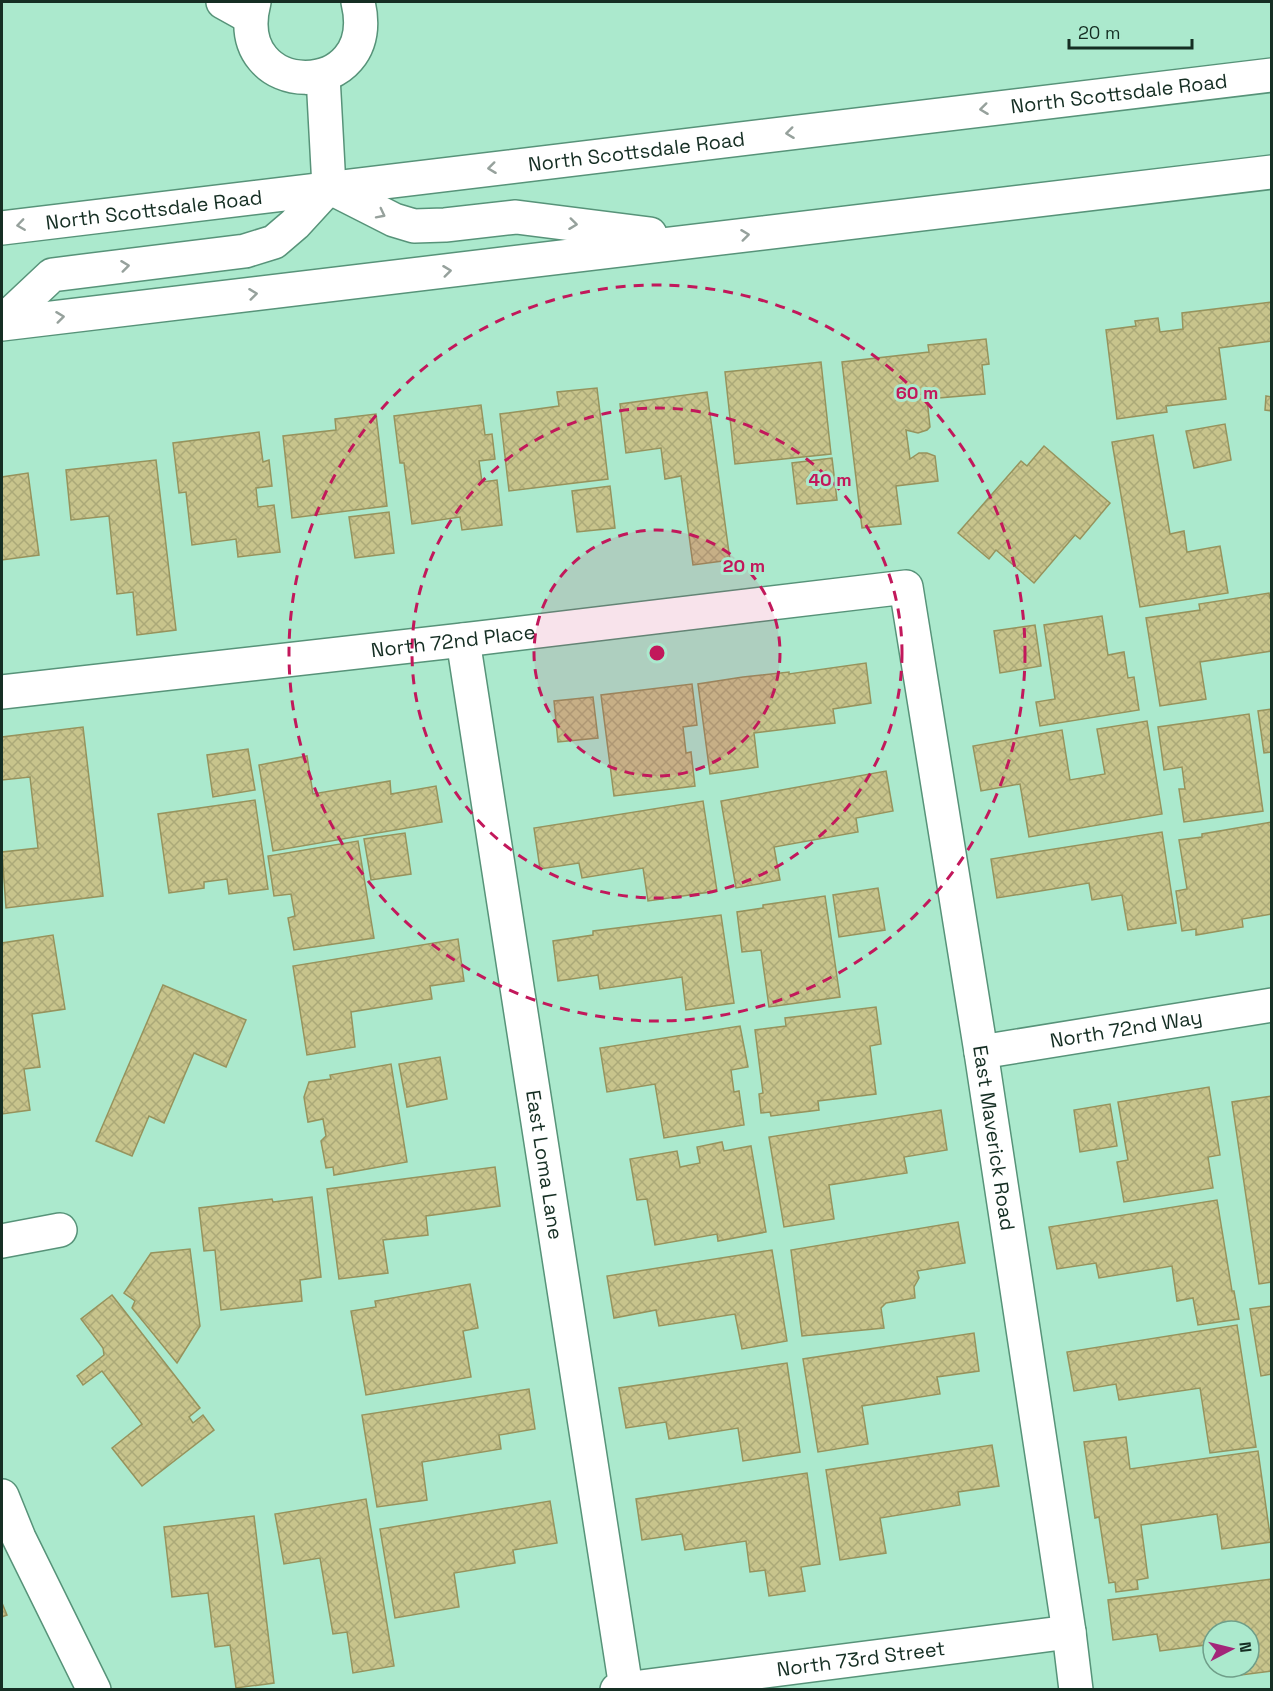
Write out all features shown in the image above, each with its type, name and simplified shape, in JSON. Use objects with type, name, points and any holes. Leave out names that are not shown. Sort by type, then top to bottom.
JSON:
[{"type":"street","points":[[242,6],[259,53],[271,67],[288,76],[306,78],[322,76],[340,66],[353,53],[361,35],[362,16],[358,2]]},
{"type":"street","name":"North Scottsdale Road","points":[[2,228],[1272,75]]},
{"type":"street","points":[[2,323],[52,275],[245,251],[274,242],[295,224],[329,187],[322,76]]},
{"type":"street","points":[[2,323],[1272,172]]},
{"type":"street","points":[[329,187],[394,220],[414,226],[516,217],[699,241]]},
{"type":"street","name":"North 72nd Place","points":[[2,692],[906,587]]},
{"type":"street","name":"East Maverick Road","points":[[906,587],[981,1052],[1076,1689]]},
{"type":"street","name":"East Loma Lane","points":[[463,640],[622,1689]]},
{"type":"street","name":"North 72nd Way","points":[[981,1052],[1272,1005]]},
{"type":"street","points":[[2,1241],[60,1230]]},
{"type":"street","points":[[2,1496],[19,1538],[94,1689]]},
{"type":"street","name":"North 73rd Street","points":[[622,1689],[1069,1632]]},
{"type":"building","points":[[1272,302],[1272,341],[1219,348],[1226,399],[1166,406],[1167,412],[1117,419],[1106,330],[1136,326],[1135,321],[1158,318],[1160,332],[1183,329],[1182,313]]},
{"type":"building","points":[[986,339],[989,364],[982,365],[985,394],[927,399],[930,427],[918,433],[906,430],[910,459],[919,453],[935,456],[938,481],[896,486],[901,524],[862,528],[842,362],[929,352],[928,345]]},
{"type":"building","points":[[821,362],[831,454],[735,464],[725,372]]},
{"type":"building","points":[[597,388],[608,479],[509,491],[500,414],[559,406],[557,392]]},
{"type":"building","points":[[707,392],[730,560],[693,565],[681,476],[665,479],[661,448],[626,453],[620,404]]},
{"type":"building","points":[[1266,396],[1272,397],[1272,411],[1265,410]]},
{"type":"building","points":[[481,405],[485,435],[492,434],[495,459],[479,461],[482,482],[497,480],[502,525],[462,530],[460,517],[412,524],[404,463],[400,463],[394,416]]},
{"type":"building","points":[[376,414],[387,506],[292,518],[283,436],[336,430],[335,419]]},
{"type":"building","points":[[1225,424],[1231,460],[1194,468],[1186,431]]},
{"type":"building","points":[[259,432],[263,462],[269,460],[272,486],[256,488],[258,507],[274,505],[280,552],[238,557],[236,539],[192,545],[186,492],[179,493],[173,443]]},
{"type":"building","points":[[1153,435],[1170,534],[1184,531],[1187,552],[1220,546],[1228,593],[1140,607],[1112,442]]},
{"type":"building","points":[[1044,446],[1110,503],[1080,539],[1075,535],[1034,583],[996,550],[989,559],[958,533],[1021,461],[1027,466]]},
{"type":"building","points":[[832,458],[837,500],[797,504],[792,463]]},
{"type":"building","points":[[156,460],[176,630],[137,635],[133,592],[117,594],[109,516],[71,520],[66,470]]},
{"type":"building","points":[[28,473],[39,555],[2,560],[2,477]]},
{"type":"building","points":[[610,486],[615,528],[577,532],[572,491]]},
{"type":"building","points":[[389,512],[394,553],[355,558],[349,517]]},
{"type":"building","points":[[1269,593],[1270,598],[1272,597],[1272,651],[1200,662],[1206,699],[1160,706],[1146,618],[1200,610],[1199,604]]},
{"type":"building","points":[[1102,616],[1108,655],[1124,652],[1128,678],[1134,677],[1139,710],[1040,726],[1036,702],[1055,699],[1044,625]]},
{"type":"building","points":[[1035,625],[1041,666],[1000,673],[994,631]]},
{"type":"building","points":[[866,663],[871,703],[833,709],[835,723],[754,733],[758,767],[710,774],[698,684]]},
{"type":"building","points":[[692,684],[697,725],[683,727],[686,753],[691,752],[695,786],[614,796],[601,695]]},
{"type":"building","points":[[593,697],[598,738],[558,742],[554,701]]},
{"type":"building","points":[[1272,709],[1272,752],[1264,753],[1258,711]]},
{"type":"building","points":[[1249,714],[1263,811],[1184,822],[1179,789],[1185,789],[1182,767],[1164,770],[1158,727]]},
{"type":"building","points":[[1147,721],[1162,814],[1029,837],[1020,784],[981,791],[973,746],[1062,730],[1070,780],[1105,774],[1097,729]]},
{"type":"building","points":[[83,727],[103,896],[6,908],[2,852],[38,848],[30,777],[2,780],[2,737]]},
{"type":"building","points":[[248,749],[255,790],[213,797],[207,755]]},
{"type":"building","points":[[307,756],[313,794],[390,781],[391,794],[436,786],[442,822],[273,851],[259,765]]},
{"type":"building","points":[[886,771],[893,811],[856,818],[858,832],[774,847],[780,880],[736,888],[721,801]]},
{"type":"building","points":[[255,800],[268,889],[229,894],[227,879],[204,882],[204,888],[169,893],[158,814]]},
{"type":"building","points":[[703,801],[717,891],[648,901],[643,868],[582,878],[579,863],[540,869],[534,828]]},
{"type":"building","points":[[1272,822],[1272,914],[1242,919],[1243,927],[1196,935],[1196,929],[1182,931],[1176,891],[1187,889],[1179,840]]},
{"type":"building","points":[[1162,832],[1176,923],[1128,930],[1122,895],[1092,900],[1089,883],[997,898],[991,859]]},
{"type":"building","points":[[405,833],[411,874],[371,880],[364,839]]},
{"type":"building","points":[[358,841],[374,938],[294,950],[288,918],[295,916],[291,894],[274,896],[268,856]]},
{"type":"building","points":[[878,888],[885,930],[839,937],[833,895]]},
{"type":"building","points":[[825,896],[840,997],[769,1007],[761,950],[742,952],[737,912],[763,908],[763,905]]},
{"type":"building","points":[[721,915],[734,1003],[686,1010],[682,977],[600,989],[598,975],[558,981],[553,941],[593,935],[593,931]]},
{"type":"building","points":[[53,935],[65,1009],[32,1014],[40,1067],[24,1069],[30,1110],[2,1114],[2,943]]},
{"type":"building","points":[[458,939],[464,981],[430,986],[432,999],[351,1012],[355,1047],[307,1055],[293,966]]},
{"type":"building","points":[[163,985],[246,1020],[226,1067],[194,1053],[164,1123],[149,1116],[132,1156],[96,1141]]},
{"type":"building","points":[[876,1007],[881,1044],[870,1046],[876,1094],[818,1101],[819,1110],[771,1116],[770,1112],[761,1113],[759,1094],[763,1093],[755,1030],[786,1026],[785,1018]]},
{"type":"building","points":[[740,1026],[748,1067],[731,1070],[734,1092],[739,1091],[744,1125],[664,1138],[655,1084],[607,1092],[600,1048]]},
{"type":"building","points":[[440,1057],[447,1099],[407,1107],[399,1064]]},
{"type":"building","points":[[391,1064],[407,1162],[334,1175],[333,1167],[326,1168],[321,1141],[326,1136],[323,1119],[308,1122],[304,1097],[309,1082],[331,1079],[330,1075]]},
{"type":"building","points":[[1209,1087],[1220,1155],[1208,1157],[1213,1188],[1124,1202],[1117,1162],[1128,1160],[1118,1102]]},
{"type":"building","points":[[1272,1096],[1272,1282],[1259,1284],[1232,1102]]},
{"type":"building","points":[[1110,1104],[1117,1146],[1080,1152],[1074,1110]]},
{"type":"building","points":[[941,1110],[947,1150],[904,1157],[907,1173],[829,1185],[834,1219],[784,1227],[769,1137]]},
{"type":"building","points":[[722,1142],[724,1151],[751,1146],[766,1232],[718,1241],[717,1234],[655,1245],[647,1199],[637,1200],[630,1159],[677,1151],[680,1167],[700,1163],[697,1147]]},
{"type":"building","points":[[495,1167],[500,1206],[426,1216],[428,1235],[383,1240],[388,1273],[339,1279],[327,1189]]},
{"type":"building","points":[[312,1197],[321,1277],[300,1280],[302,1301],[221,1310],[215,1250],[204,1251],[199,1208],[272,1199],[273,1202]]},
{"type":"building","points":[[1217,1200],[1239,1319],[1198,1325],[1193,1298],[1177,1301],[1172,1266],[1099,1278],[1096,1263],[1057,1269],[1049,1227]]},
{"type":"building","points":[[958,1222],[965,1263],[917,1271],[919,1278],[914,1287],[915,1298],[886,1303],[881,1308],[884,1328],[802,1336],[791,1250]]},
{"type":"building","points":[[190,1249],[200,1326],[177,1363],[132,1308],[135,1301],[124,1293],[151,1253]]},
{"type":"building","points":[[772,1250],[787,1341],[742,1349],[735,1314],[659,1326],[656,1310],[614,1318],[607,1276]]},
{"type":"building","points":[[470,1284],[478,1328],[463,1331],[471,1377],[366,1395],[351,1311],[376,1307],[375,1301]]},
{"type":"building","points":[[112,1295],[200,1408],[189,1417],[193,1423],[203,1415],[214,1430],[142,1486],[112,1448],[142,1424],[102,1371],[83,1385],[77,1376],[104,1355],[103,1348],[81,1319]]},
{"type":"building","points":[[1272,1306],[1272,1374],[1261,1376],[1250,1309]]},
{"type":"building","points":[[1237,1325],[1256,1447],[1210,1453],[1200,1388],[1119,1400],[1116,1384],[1074,1391],[1067,1352]]},
{"type":"building","points":[[974,1333],[979,1371],[937,1377],[940,1394],[862,1406],[868,1444],[818,1452],[803,1359]]},
{"type":"building","points":[[787,1363],[800,1452],[743,1461],[738,1428],[669,1439],[666,1422],[626,1428],[619,1388]]},
{"type":"building","points":[[529,1389],[535,1429],[499,1435],[501,1449],[422,1462],[427,1500],[377,1507],[362,1415]]},
{"type":"building","points":[[1126,1437],[1130,1469],[1258,1451],[1271,1542],[1222,1549],[1217,1514],[1141,1525],[1148,1578],[1137,1580],[1138,1589],[1116,1592],[1115,1582],[1109,1583],[1099,1517],[1095,1518],[1084,1442]]},
{"type":"building","points":[[992,1445],[999,1486],[958,1492],[960,1505],[880,1518],[886,1553],[840,1560],[826,1470]]},
{"type":"building","points":[[807,1473],[820,1564],[801,1567],[805,1591],[769,1596],[765,1570],[750,1572],[746,1541],[685,1550],[682,1534],[642,1540],[636,1499]]},
{"type":"building","points":[[366,1499],[394,1666],[353,1673],[347,1632],[333,1634],[320,1558],[284,1564],[275,1514]]},
{"type":"building","points":[[550,1501],[557,1543],[513,1550],[515,1563],[454,1573],[459,1607],[395,1618],[380,1529]]},
{"type":"building","points":[[254,1516],[274,1683],[236,1688],[230,1645],[215,1647],[208,1593],[172,1597],[164,1527]]},
{"type":"building","points":[[1272,1579],[1272,1671],[1261,1672],[1261,1619],[1201,1619],[1201,1646],[1160,1651],[1157,1634],[1113,1640],[1108,1600]]},
{"type":"building","points":[[2,1603],[7,1615],[2,1617]]}]
